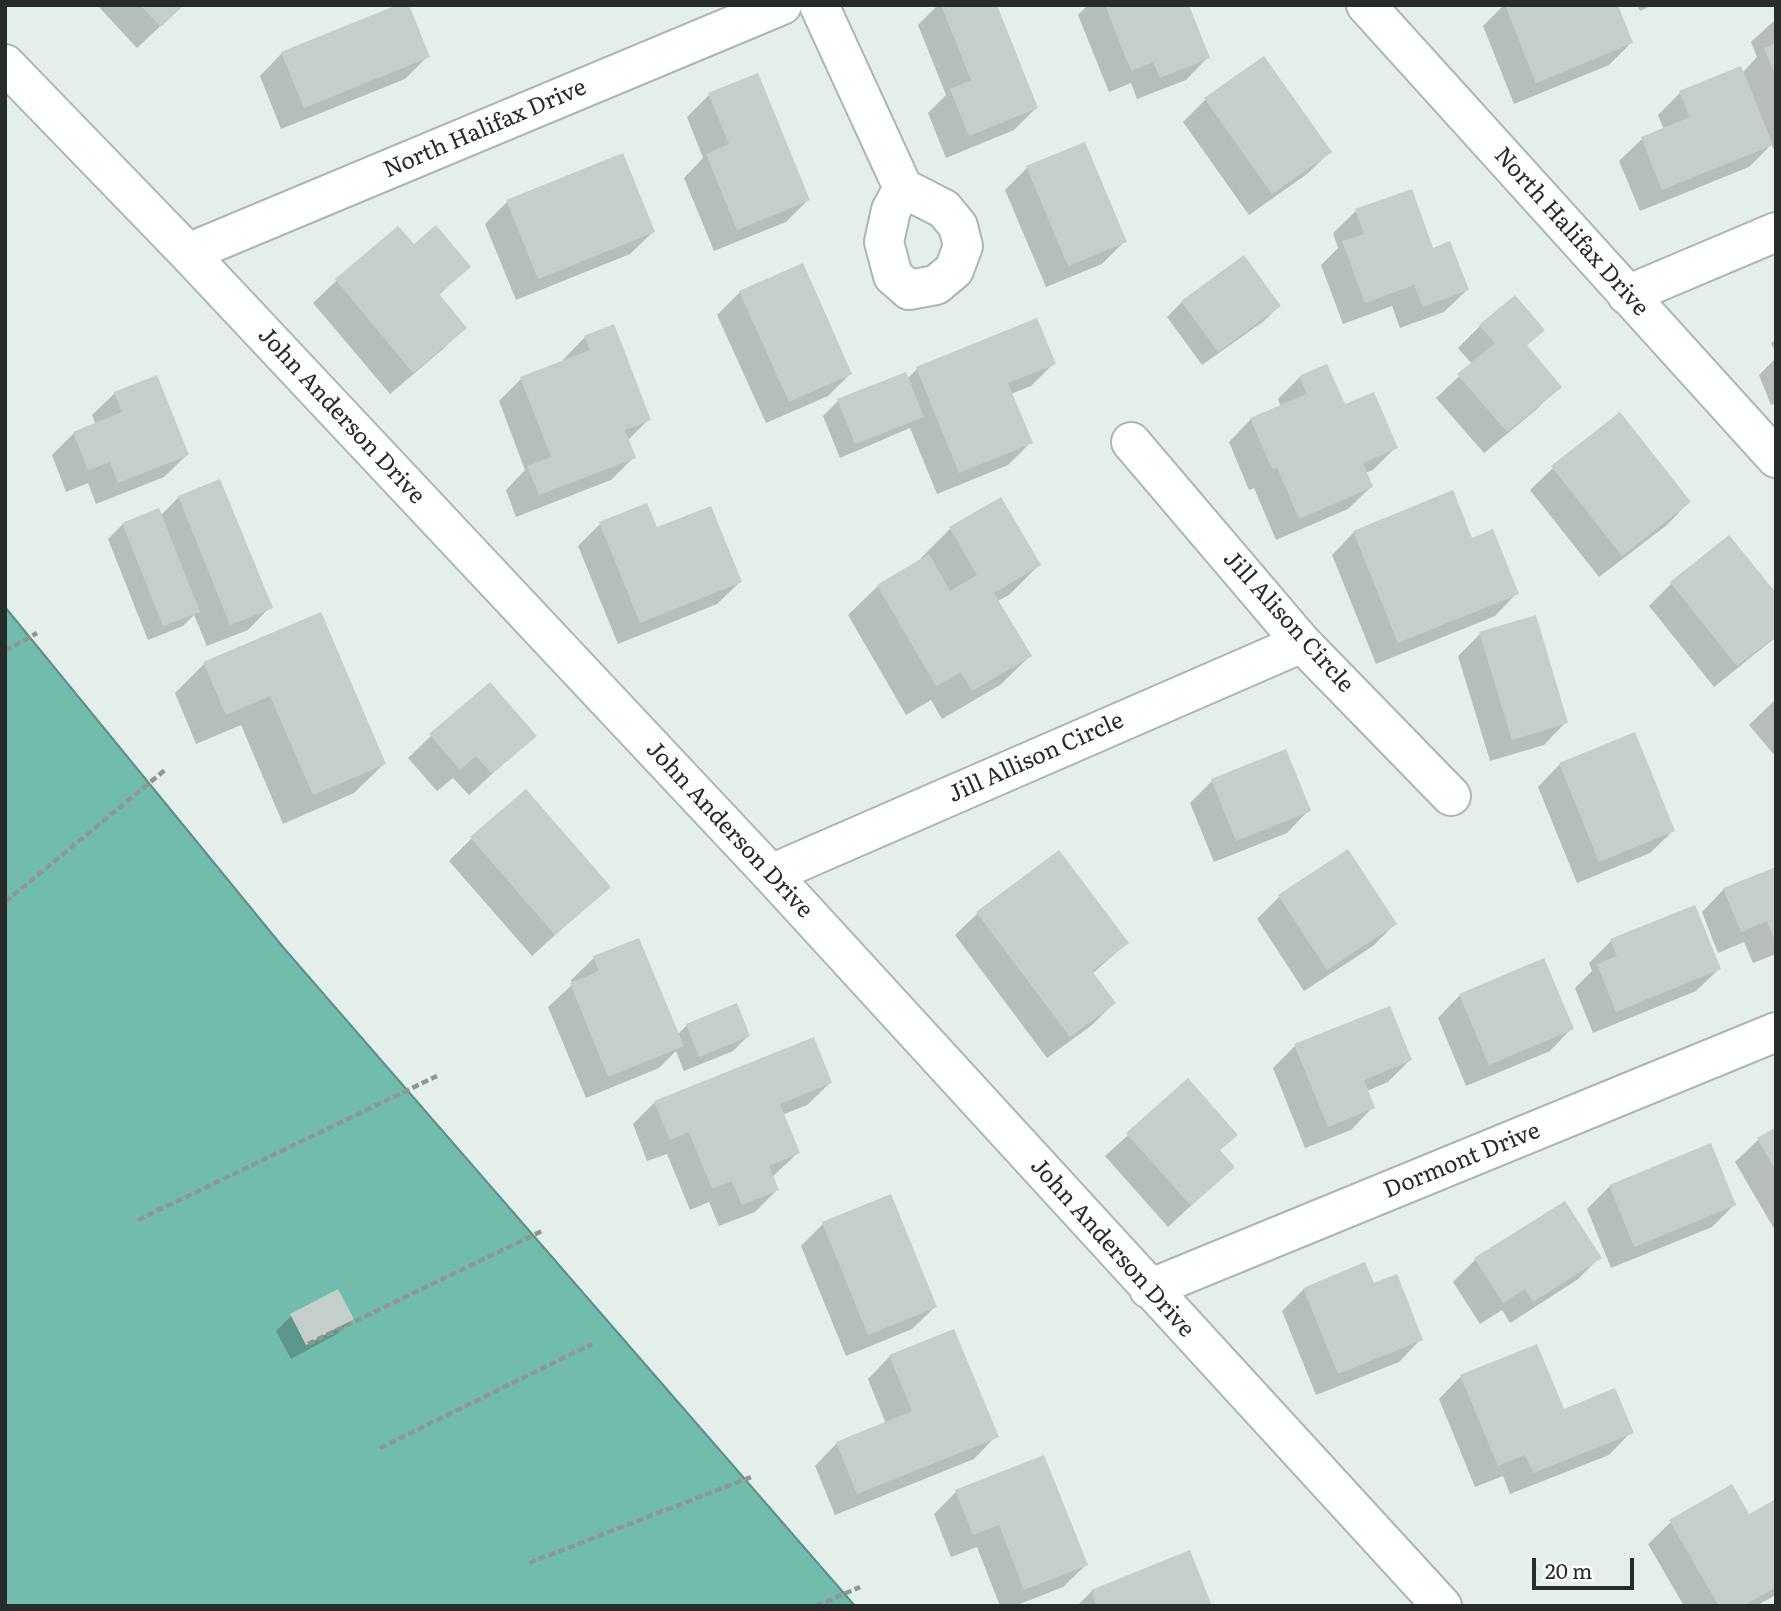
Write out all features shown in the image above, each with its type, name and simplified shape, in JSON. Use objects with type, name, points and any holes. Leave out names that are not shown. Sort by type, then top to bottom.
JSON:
[{"type":"street","name":"North Halifax Drive","points":[[188,253],[782,5]]},
{"type":"street","points":[[819,5],[903,188]]},
{"type":"street","name":"North Halifax Drive","points":[[1366,5],[1776,458]]},
{"type":"street","name":"John Anderson Drive","points":[[5,64],[188,253],[771,874],[1442,1606]]},
{"type":"street","points":[[1627,295],[1776,232]]},
{"type":"street","name":"Jill Alison Circle","points":[[1131,442],[1302,643],[1451,796]]},
{"type":"street","name":"Jill Allison Circle","points":[[771,874],[1302,643]]},
{"type":"street","name":"Dormont Drive","points":[[1149,1289],[1776,1032]]},
{"type":"path","points":[[5,651],[37,633]]},
{"type":"path","points":[[5,902],[165,770]]},
{"type":"path","points":[[138,1220],[437,1076]]},
{"type":"path","points":[[308,1345],[544,1230]]},
{"type":"path","points":[[380,1448],[592,1344]]},
{"type":"path","points":[[529,1563],[751,1477]]},
{"type":"path","points":[[816,1606],[860,1587]]},
{"type":"shaded area","points":[[5,607],[282,946],[855,1606],[5,1606]]},
{"type":"building","points":[[140,5],[184,5],[161,27]]},
{"type":"building","points":[[397,5],[409,5],[430,57],[304,108],[281,52]]},
{"type":"building","points":[[941,5],[997,5],[1038,108],[969,136],[950,89],[971,80]]},
{"type":"building","points":[[1105,5],[1189,5],[1210,58],[1160,78],[1153,62],[1131,71]]},
{"type":"building","points":[[1505,5],[1618,5],[1633,43],[1536,83]]},
{"type":"building","points":[[1776,43],[1776,77],[1764,48]]},
{"type":"building","points":[[1264,56],[1332,152],[1272,194],[1204,98]]},
{"type":"building","points":[[1741,66],[1773,145],[1662,190],[1641,137],[1690,117],[1679,91]]},
{"type":"building","points":[[758,73],[810,200],[737,230],[706,154],[729,144],[708,93]]},
{"type":"building","points":[[1085,142],[1127,242],[1068,266],[1026,166]]},
{"type":"building","points":[[623,153],[655,232],[538,279],[506,200]]},
{"type":"building","points":[[1412,189],[1433,248],[1450,241],[1469,290],[1423,307],[1414,285],[1365,303],[1342,241],[1364,234],[1355,209]]},
{"type":"building","points":[[436,225],[471,267],[439,294],[467,328],[413,373],[335,279],[398,226],[414,244]]},
{"type":"building","points":[[1244,255],[1281,306],[1218,352],[1181,301]]},
{"type":"building","points":[[803,263],[852,374],[789,402],[739,291]]},
{"type":"building","points":[[1515,295],[1545,330],[1527,345],[1562,387],[1507,432],[1457,374],[1495,343],[1479,325]]},
{"type":"building","points":[[1037,318],[1056,364],[1008,383],[1033,443],[959,473],[916,367]]},
{"type":"building","points":[[614,324],[651,420],[625,430],[636,458],[539,495],[527,466],[551,457],[520,377],[590,350],[584,336]]},
{"type":"building","points":[[1327,364],[1345,404],[1374,392],[1398,448],[1363,463],[1373,487],[1299,519],[1277,467],[1272,469],[1250,418],[1307,394],[1299,376]]},
{"type":"building","points":[[906,372],[924,417],[855,444],[837,399]]},
{"type":"building","points":[[157,375],[189,455],[118,483],[110,462],[88,470],[73,432],[122,412],[114,392]]},
{"type":"building","points":[[1620,412],[1691,502],[1622,556],[1551,466]]},
{"type":"building","points":[[220,479],[273,608],[230,625],[178,496]]},
{"type":"building","points":[[1453,490],[1472,538],[1493,529],[1519,594],[1398,643],[1353,531]]},
{"type":"building","points":[[1001,497],[1041,565],[994,593],[1032,656],[972,691],[961,672],[936,686],[877,585],[929,554],[950,591],[977,575],[949,527]]},
{"type":"building","points":[[647,503],[657,527],[711,506],[742,582],[640,623],[599,522]]},
{"type":"building","points":[[159,508],[200,612],[163,626],[122,523]]},
{"type":"building","points":[[1729,535],[1776,593],[1776,636],[1737,666],[1670,582]]},
{"type":"building","points":[[321,612],[386,764],[313,795],[270,696],[226,715],[203,662]]},
{"type":"building","points":[[1536,615],[1568,723],[1512,740],[1479,632]]},
{"type":"building","points":[[490,682],[537,736],[492,774],[476,756],[460,770],[429,734]]},
{"type":"building","points":[[1635,732],[1675,831],[1599,862],[1559,763]]},
{"type":"building","points":[[1286,749],[1311,811],[1236,841],[1211,779]]},
{"type":"building","points":[[526,789],[611,887],[555,935],[470,837]]},
{"type":"building","points":[[1348,849],[1397,924],[1327,970],[1278,895]]},
{"type":"building","points":[[1059,850],[1129,943],[1092,971],[1116,1003],[1070,1037],[976,912]]},
{"type":"building","points":[[1776,867],[1776,943],[1767,921],[1741,932],[1723,888]]},
{"type":"building","points":[[1695,905],[1721,969],[1616,1012],[1597,964],[1617,956],[1610,939]]},
{"type":"building","points":[[639,938],[684,1046],[608,1077],[570,983],[599,971],[593,956]]},
{"type":"building","points":[[1544,958],[1574,1029],[1489,1065],[1459,994]]},
{"type":"building","points":[[737,1003],[750,1036],[699,1057],[686,1024]]},
{"type":"building","points":[[1390,1006],[1412,1060],[1364,1080],[1375,1108],[1328,1127],[1294,1044]]},
{"type":"building","points":[[814,1037],[832,1083],[780,1104],[800,1153],[769,1166],[779,1190],[742,1205],[732,1181],[712,1189],[689,1132],[670,1140],[654,1101]]},
{"type":"building","points":[[1188,1078],[1238,1135],[1220,1150],[1235,1167],[1191,1206],[1126,1133]]},
{"type":"building","points":[[1776,1127],[1776,1171],[1757,1138]]},
{"type":"building","points":[[1711,1143],[1736,1205],[1634,1247],[1609,1185]]},
{"type":"building","points":[[891,1194],[937,1307],[868,1335],[822,1222]]},
{"type":"building","points":[[1565,1201],[1602,1258],[1533,1302],[1525,1289],[1503,1303],[1474,1258]]},
{"type":"building","points":[[1365,1262],[1374,1283],[1397,1274],[1423,1340],[1338,1374],[1303,1288]]},
{"type":"building","points":[[338,1289],[354,1319],[306,1345],[290,1314]]},
{"type":"building","points":[[954,1329],[999,1437],[857,1494],[836,1442],[912,1411],[889,1355]]},
{"type":"building","points":[[1537,1344],[1564,1409],[1615,1388],[1634,1433],[1533,1473],[1525,1455],[1498,1466],[1460,1375]]},
{"type":"building","points":[[1044,1455],[1088,1565],[1024,1590],[999,1525],[973,1535],[955,1490]]},
{"type":"building","points":[[1732,1484],[1749,1514],[1776,1499],[1776,1587],[1743,1606],[1719,1606],[1669,1520]]},
{"type":"building","points":[[1190,1550],[1212,1606],[1097,1606],[1091,1590]]}]
